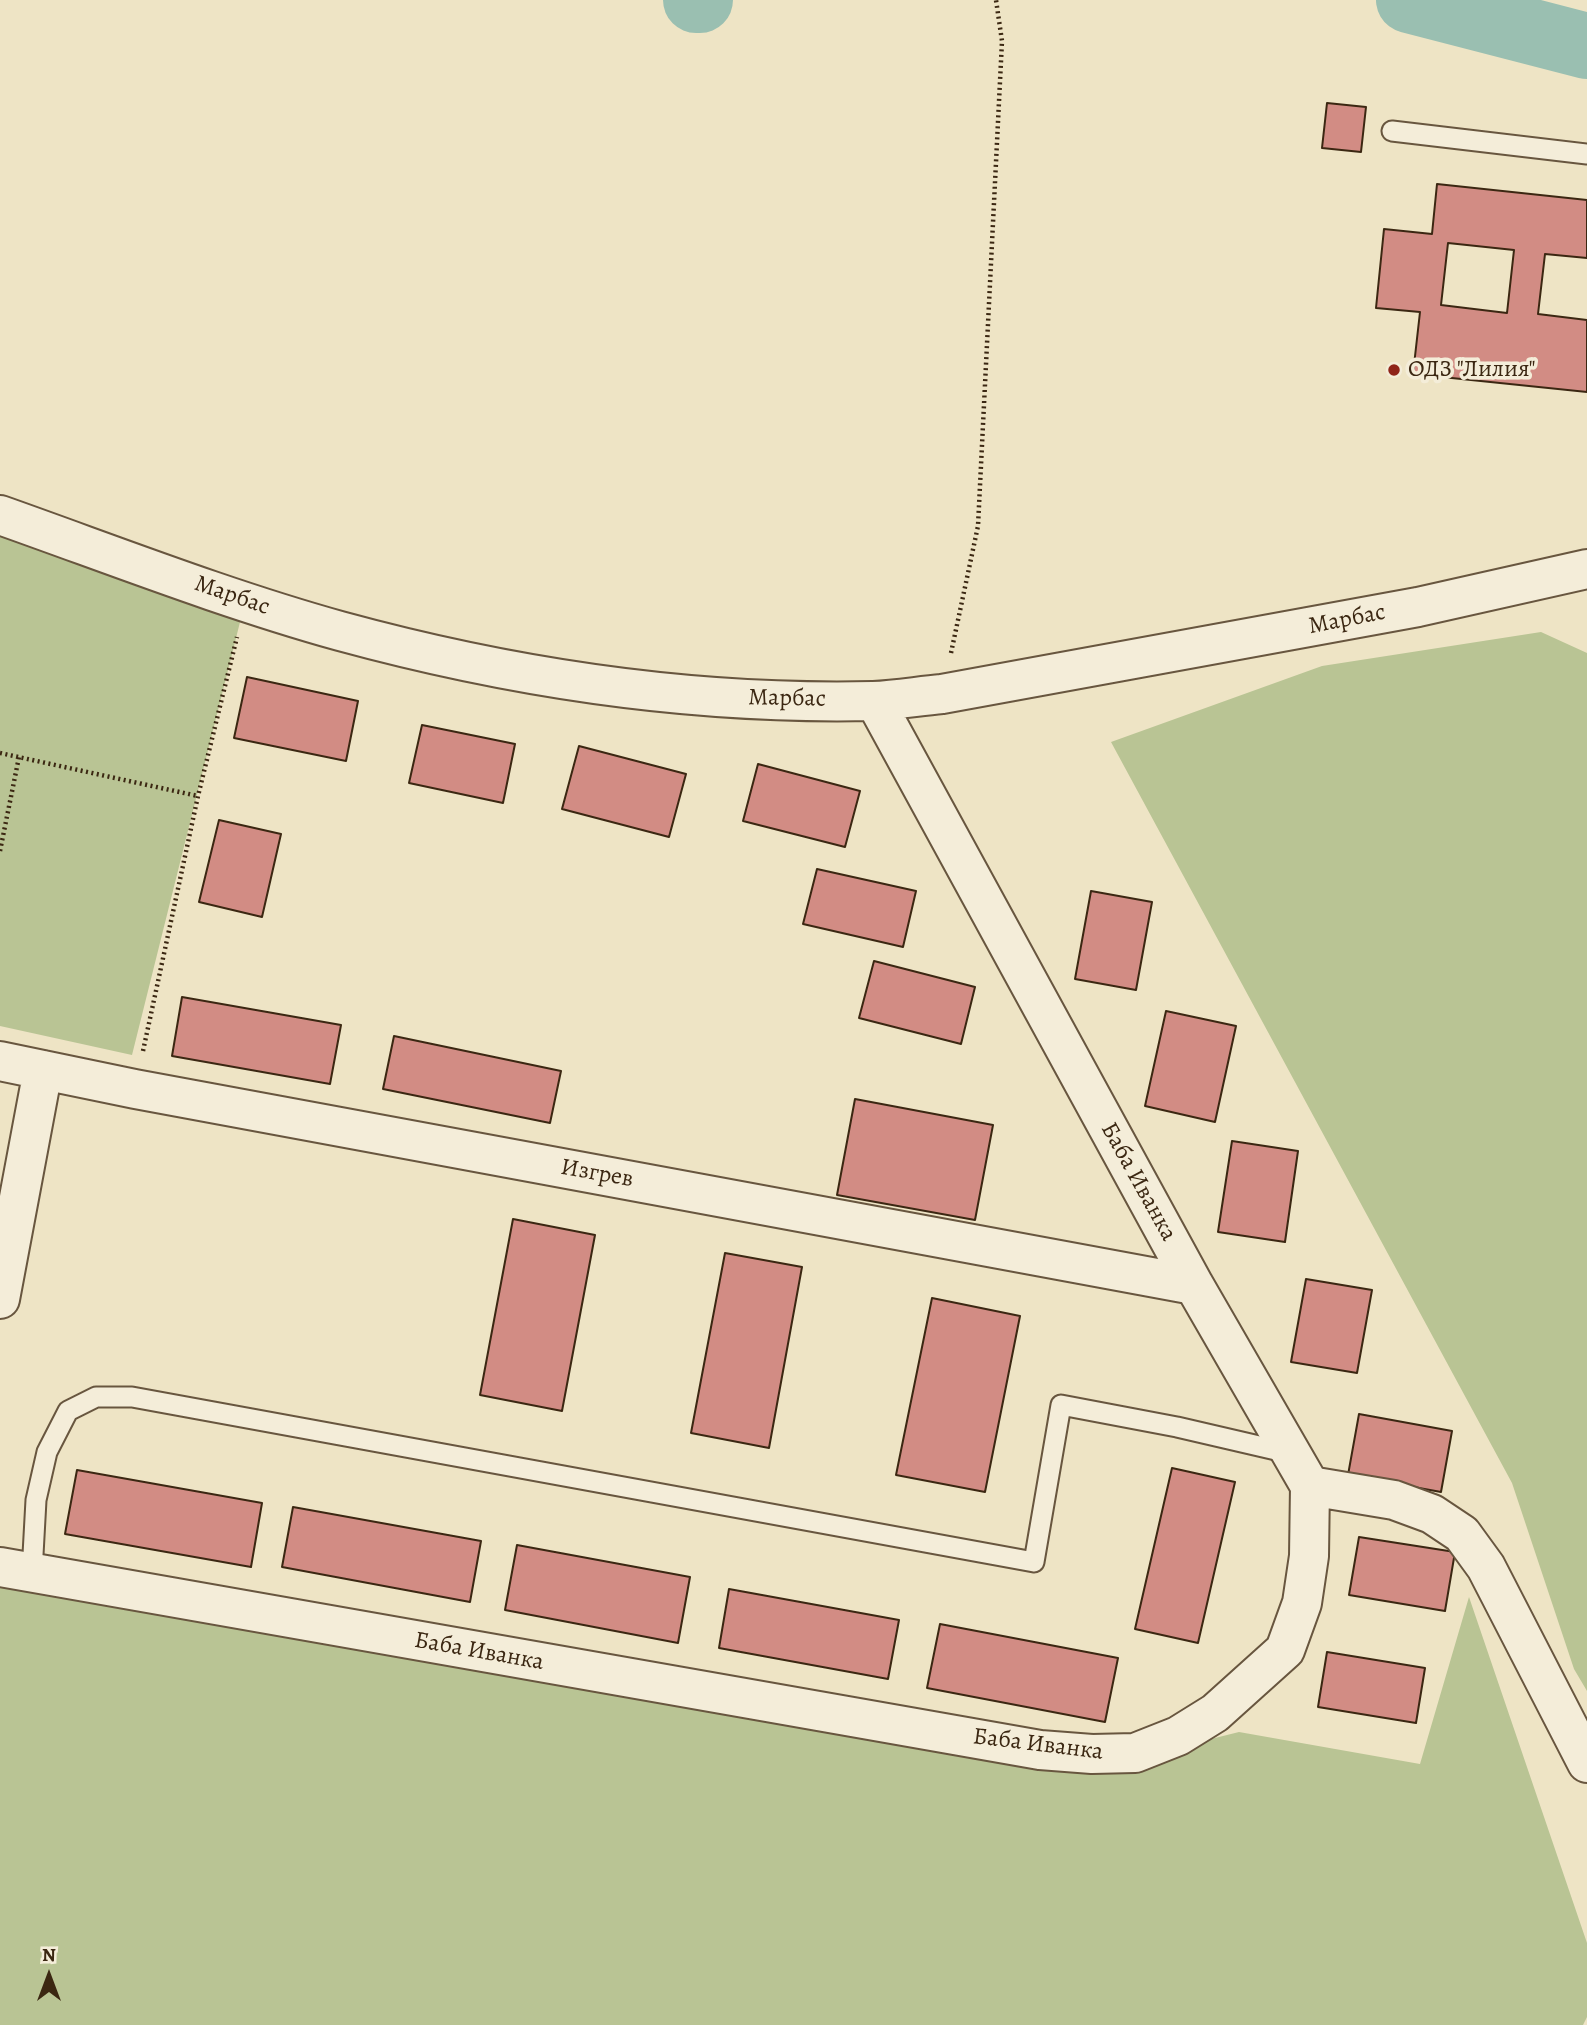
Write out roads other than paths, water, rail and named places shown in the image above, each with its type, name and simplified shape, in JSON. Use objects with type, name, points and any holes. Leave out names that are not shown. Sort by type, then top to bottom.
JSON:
[{"type":"street","name":"Марбас","points":[[0,515],[246,602],[340,631],[448,658],[581,681],[731,698],[875,701],[942,694],[1418,607],[1587,569]]},
{"type":"street","name":"Баба Иванка","points":[[16,1570],[1040,1749],[1092,1754],[1135,1753],[1178,1736],[1214,1713],[1284,1650],[1302,1604],[1309,1556],[1310,1486],[1194,1285],[875,701]]},
{"type":"street","name":"Изгрев","points":[[0,1061],[135,1089],[1194,1285]]},
{"type":"street","points":[[0,1299],[43,1070]]},
{"type":"street","points":[[1310,1486],[1394,1500],[1432,1514],[1462,1534],[1486,1567],[1587,1763]]},
{"type":"lane","points":[[1392,131],[1587,154]]},
{"type":"lane","points":[[16,1570],[47,1452],[68,1411],[96,1397],[132,1397],[1034,1562],[1061,1405],[1177,1427],[1291,1454]]},
{"type":"waterway","points":[[1409,0],[1587,46]]},
{"type":"place","name":"ОДЗ \"Лилия\"","points":[[1394,370]]}]
